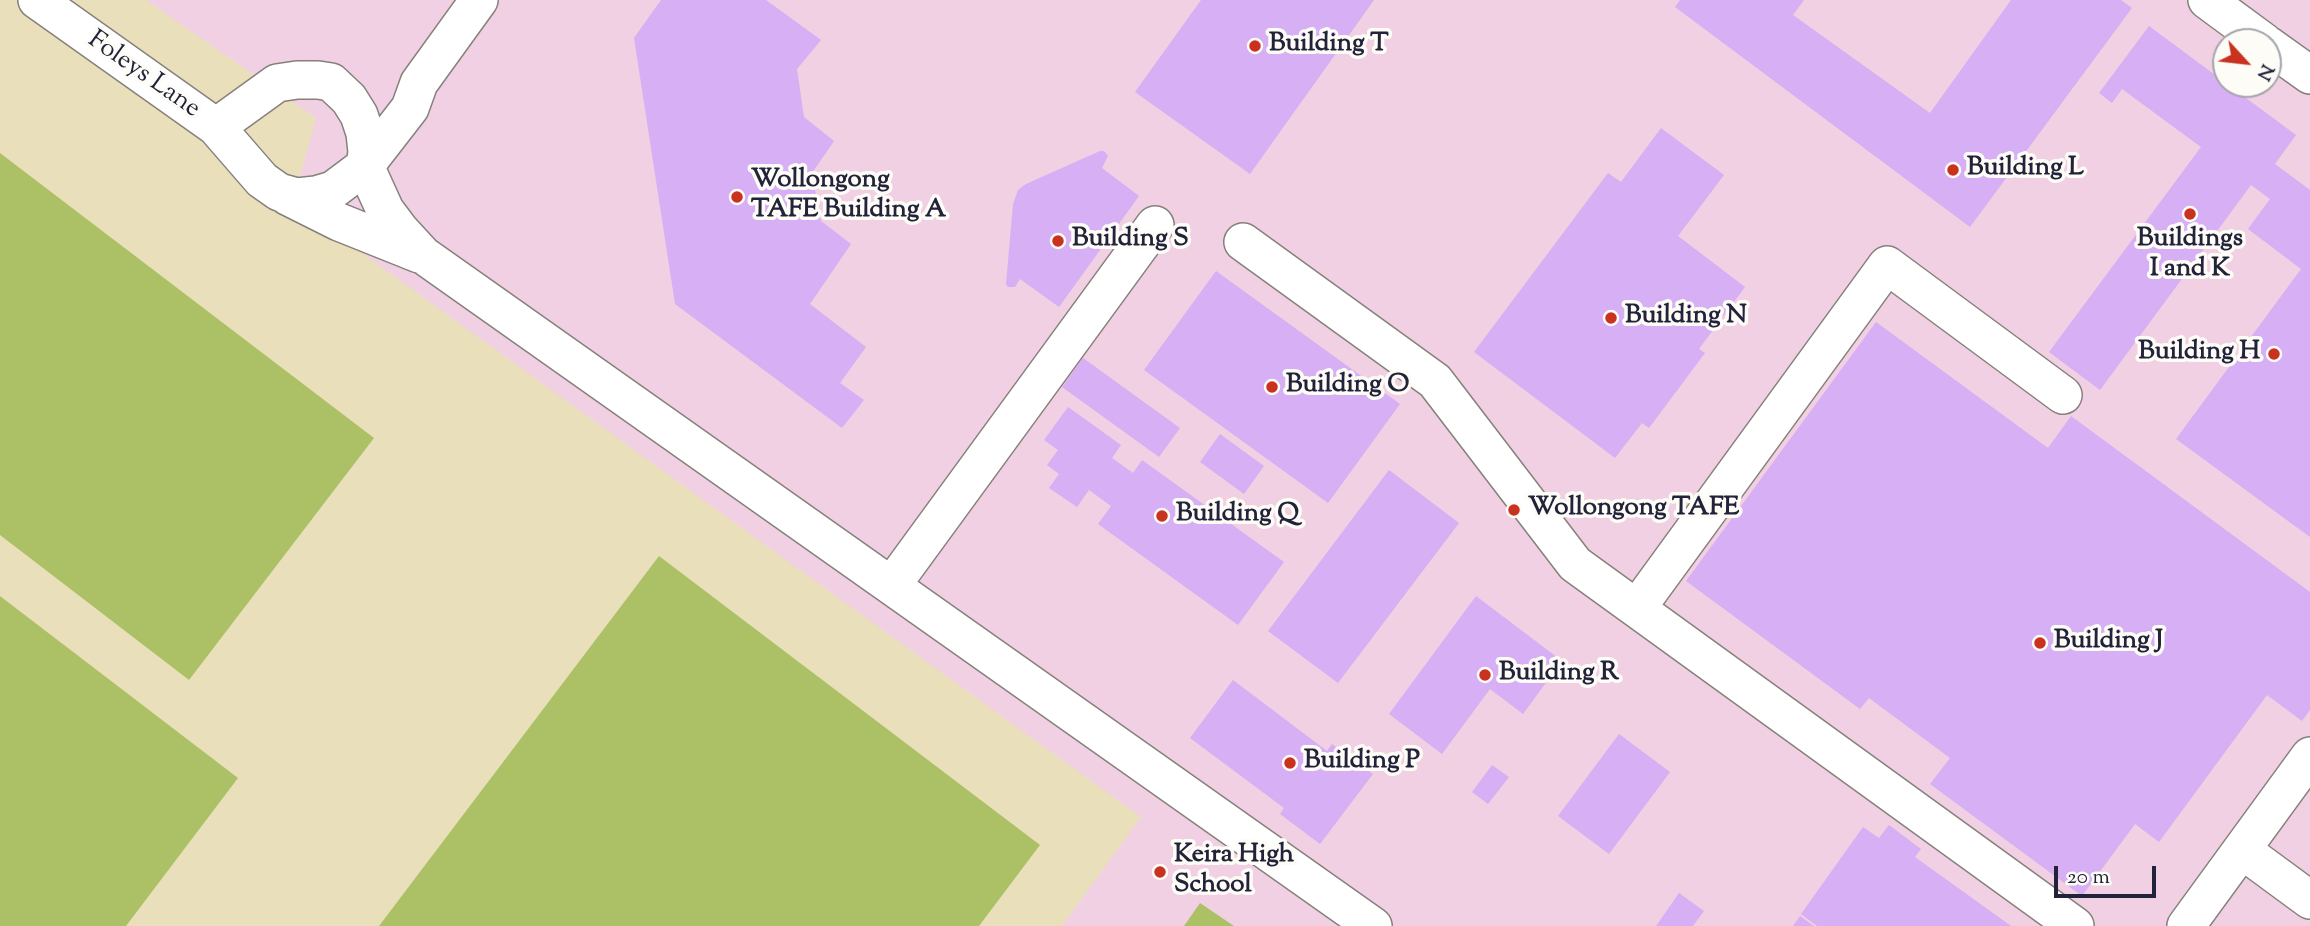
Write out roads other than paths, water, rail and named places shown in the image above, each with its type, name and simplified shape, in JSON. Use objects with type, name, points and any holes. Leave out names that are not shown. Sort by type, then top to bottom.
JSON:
[{"type":"street","name":"Foleys Lane","points":[[37,0],[216,127]]},
{"type":"street","points":[[279,192],[297,197],[333,190],[365,166],[410,108],[419,83],[479,0]]},
{"type":"street","points":[[2207,0],[2245,28]]},
{"type":"street","points":[[2282,55],[2310,75]]},
{"type":"street","points":[[419,83],[391,96],[360,94],[331,82],[318,80],[277,83],[216,127],[262,180],[279,192],[339,222],[424,256]]},
{"type":"street","points":[[331,82],[349,99],[359,115],[366,142],[365,166],[385,210],[424,256],[1373,926]]},
{"type":"street","points":[[892,585],[1155,225]]},
{"type":"street","points":[[1243,242],[1434,381],[1575,564],[2076,926]]},
{"type":"street","points":[[1637,608],[1887,265],[2063,395]]},
{"type":"street","points":[[2186,926],[2310,756]]},
{"type":"street","points":[[2242,849],[2310,900]]},
{"type":"place","name":"Building T","points":[[1255,46]]},
{"type":"place","name":"Building L","points":[[1953,170]]},
{"type":"place","name":"Wollongong TAFE Building A","points":[[737,197]]},
{"type":"place","name":"Buildings I and K","points":[[2190,214]]},
{"type":"place","name":"Building S","points":[[1058,241]]},
{"type":"place","name":"Building N","points":[[1611,318]]},
{"type":"place","name":"Building H","points":[[2274,354]]},
{"type":"place","name":"Building O","points":[[1272,387]]},
{"type":"place","name":"Wollongong TAFE","points":[[1514,510]]},
{"type":"place","name":"Building Q","points":[[1162,516]]},
{"type":"place","name":"Building J","points":[[2040,643]]},
{"type":"place","name":"Building R","points":[[1485,675]]},
{"type":"place","name":"Building P","points":[[1290,763]]},
{"type":"place","name":"Keira High School","points":[[1160,872]]}]
